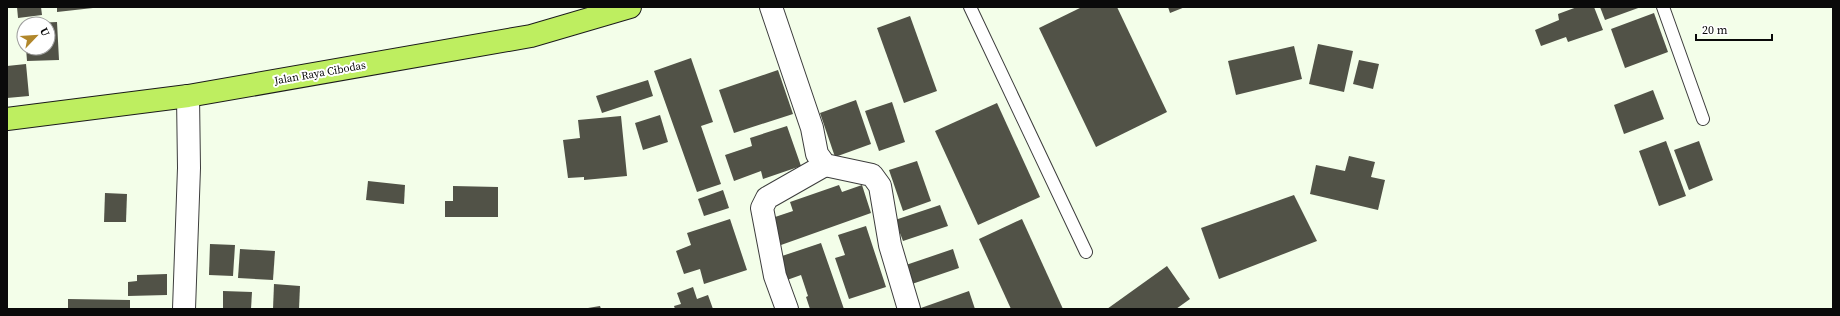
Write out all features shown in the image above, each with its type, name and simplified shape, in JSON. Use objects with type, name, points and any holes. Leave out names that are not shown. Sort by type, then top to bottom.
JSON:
[{"type":"highway","name":"Jalan Raya Cibodas","points":[[7,119],[188,96],[531,36],[630,7]]},
{"type":"street","points":[[771,7],[812,128],[817,154],[826,165],[872,175],[880,186],[890,245],[908,309]]},
{"type":"street","points":[[184,309],[189,168],[188,96]]},
{"type":"street","points":[[787,309],[775,276],[762,208],[766,198],[826,165]]},
{"type":"lane","points":[[970,7],[1086,252]]},
{"type":"lane","points":[[1663,7],[1703,119]]},
{"type":"building","points":[[17,7],[41,7],[42,15],[18,16]]},
{"type":"building","points":[[57,7],[93,7],[93,8],[57,12]]},
{"type":"building","points":[[1082,7],[1117,7],[1167,112],[1096,147],[1039,28]]},
{"type":"building","points":[[1168,7],[1185,7],[1170,13]]},
{"type":"building","points":[[1577,7],[1594,7],[1603,30],[1568,42],[1566,37],[1541,46],[1535,30],[1559,20],[1558,14]]},
{"type":"building","points":[[1600,7],[1641,7],[1605,20]]},
{"type":"building","points":[[1654,13],[1668,52],[1625,68],[1611,29]]},
{"type":"building","points":[[910,16],[937,91],[904,103],[877,28]]},
{"type":"building","points":[[56,22],[59,60],[27,61],[27,56],[56,56]]},
{"type":"building","points":[[1318,44],[1353,51],[1344,92],[1309,84]]},
{"type":"building","points":[[1294,46],[1302,79],[1236,95],[1228,61]]},
{"type":"building","points":[[691,58],[713,122],[701,126],[721,184],[697,192],[654,71]]},
{"type":"building","points":[[1359,60],[1379,64],[1373,89],[1353,84]]},
{"type":"building","points":[[26,64],[29,96],[7,98],[7,66]]},
{"type":"building","points":[[778,70],[793,114],[734,133],[719,90]]},
{"type":"building","points":[[648,80],[653,96],[602,113],[596,96]]},
{"type":"building","points":[[1653,90],[1664,119],[1624,134],[1614,105]]},
{"type":"building","points":[[856,100],[871,144],[835,157],[820,113]]},
{"type":"building","points":[[892,102],[905,142],[879,151],[865,111]]},
{"type":"building","points":[[997,103],[1040,197],[978,225],[935,131]]},
{"type":"building","points":[[660,115],[668,142],[643,150],[635,123]]},
{"type":"building","points":[[621,116],[627,176],[584,180],[584,177],[568,178],[563,140],[580,138],[578,120]]},
{"type":"building","points":[[787,126],[801,166],[763,179],[761,171],[734,181],[725,155],[752,146],[750,138]]},
{"type":"building","points":[[1666,141],[1686,196],[1659,206],[1639,151]]},
{"type":"building","points":[[1699,141],[1713,180],[1689,190],[1674,150]]},
{"type":"building","points":[[1349,156],[1375,162],[1371,177],[1385,180],[1378,210],[1310,194],[1316,165],[1345,171]]},
{"type":"building","points":[[917,161],[931,201],[903,211],[889,170]]},
{"type":"building","points":[[368,181],[405,185],[404,204],[366,200]]},
{"type":"building","points":[[839,185],[842,192],[862,185],[871,213],[781,245],[772,218],[793,211],[790,202]]},
{"type":"building","points":[[453,186],[498,187],[498,217],[445,217],[445,201],[453,201]]},
{"type":"building","points":[[723,190],[729,208],[704,216],[698,199]]},
{"type":"building","points":[[105,193],[127,194],[126,222],[104,222]]},
{"type":"building","points":[[1294,195],[1317,241],[1219,279],[1201,228]]},
{"type":"building","points":[[940,205],[948,226],[903,241],[895,220]]},
{"type":"building","points":[[730,219],[747,270],[704,284],[700,269],[684,274],[676,251],[691,245],[687,233]]},
{"type":"building","points":[[1022,219],[1063,309],[1011,309],[979,239]]},
{"type":"building","points":[[866,226],[886,287],[849,299],[835,258],[845,255],[838,235]]},
{"type":"building","points":[[821,243],[844,309],[810,309],[806,297],[808,296],[801,275],[787,280],[779,257]]},
{"type":"building","points":[[210,244],[235,245],[233,276],[209,275]]},
{"type":"building","points":[[240,249],[275,251],[273,280],[238,278]]},
{"type":"building","points":[[953,249],[959,268],[909,285],[903,266]]},
{"type":"building","points":[[1167,266],[1190,299],[1176,309],[1107,309]]},
{"type":"building","points":[[167,274],[167,295],[128,296],[128,282],[137,281],[137,275]]},
{"type":"building","points":[[274,284],[300,286],[299,309],[273,309]]},
{"type":"building","points":[[693,287],[697,299],[708,295],[713,309],[675,309],[674,306],[681,304],[677,293]]},
{"type":"building","points":[[223,291],[252,292],[251,309],[223,309]]},
{"type":"building","points":[[969,291],[975,309],[918,309]]},
{"type":"building","points":[[68,299],[130,300],[130,309],[68,309]]},
{"type":"building","points":[[600,306],[601,309],[588,309],[588,308]]}]
